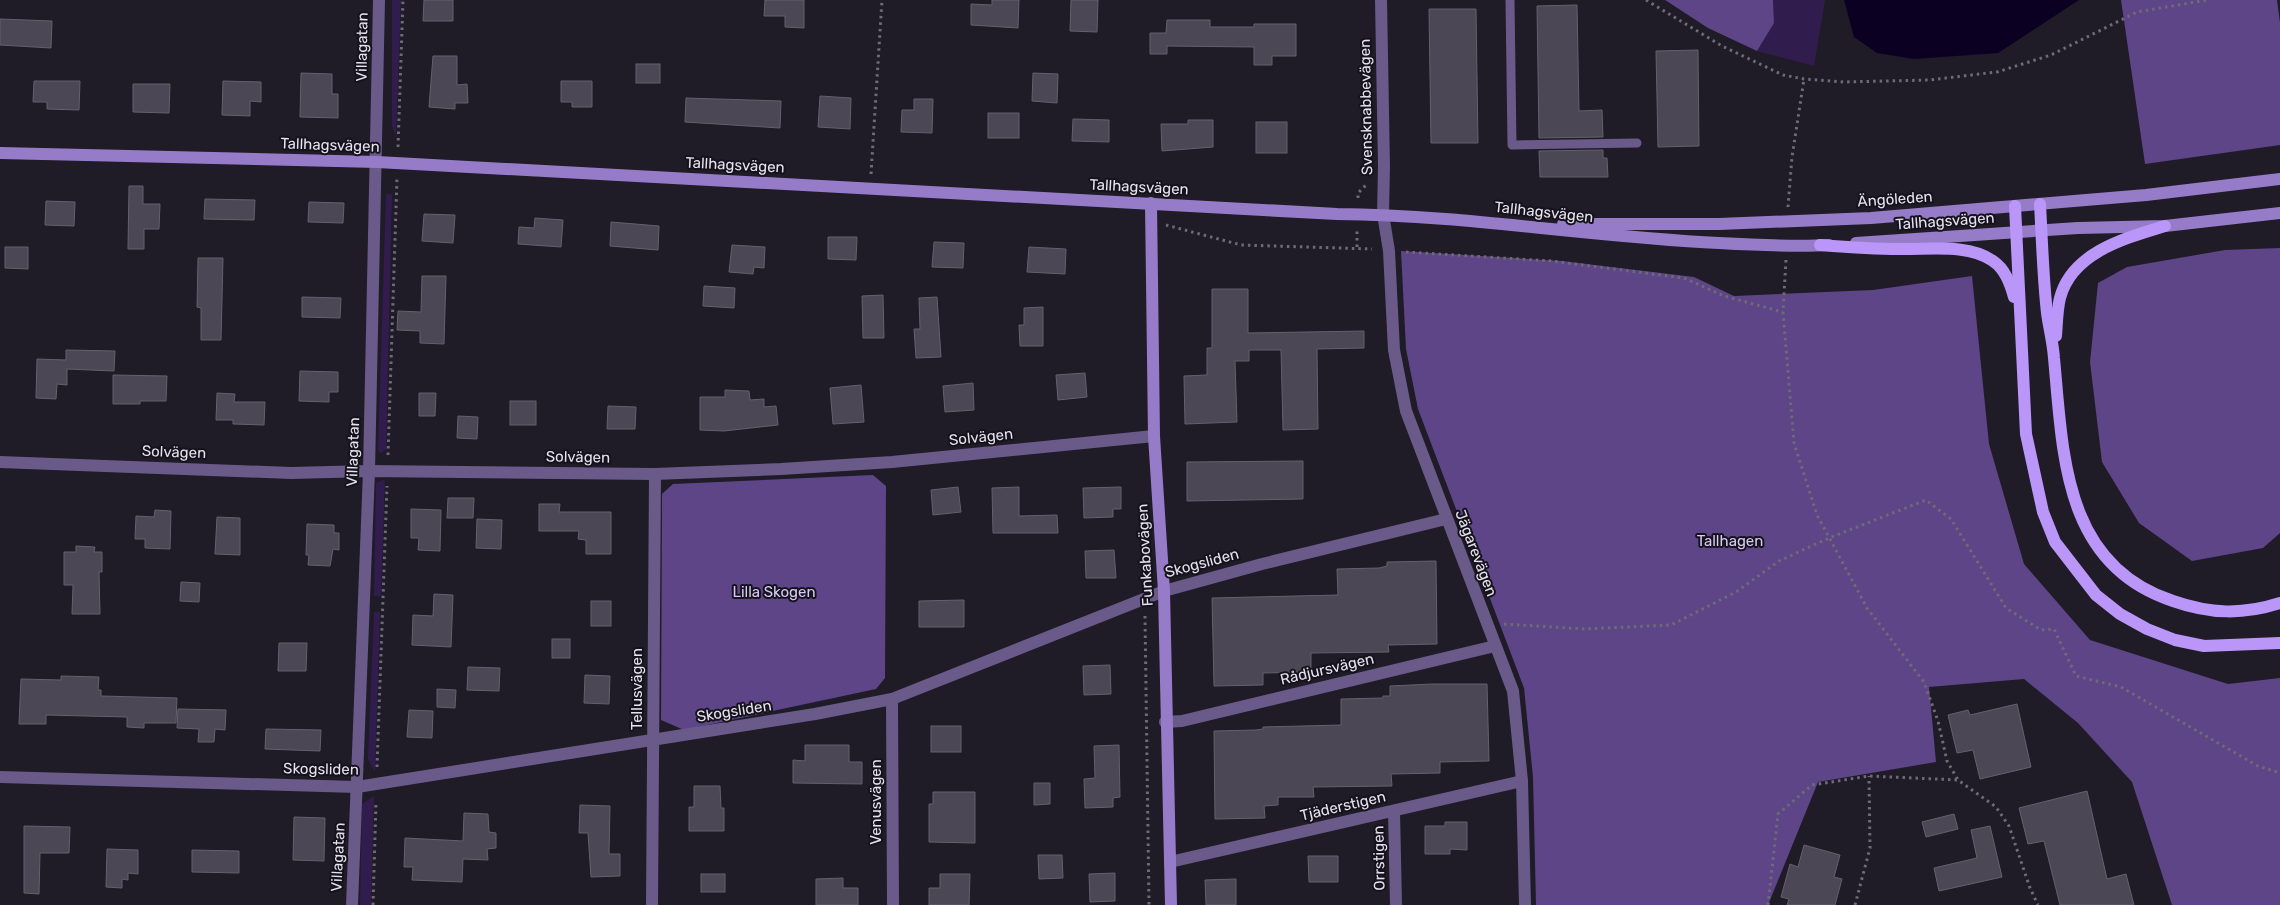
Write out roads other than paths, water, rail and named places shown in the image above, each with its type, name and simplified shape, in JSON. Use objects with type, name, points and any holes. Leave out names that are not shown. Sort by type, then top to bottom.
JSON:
[{"type":"main road","name":"Tallhagsvägen","points":[[0,153],[377,162],[870,189],[1383,214],[1635,238],[1768,245],[1820,245],[2116,226],[2165,226],[2277,213]]},
{"type":"main road","name":"Ängöleden","points":[[1510,225],[1787,222],[2146,195],[2276,180]]},
{"type":"main road","name":"Funkabovägen","points":[[1151,203],[1154,436],[1164,591],[1165,722],[1171,905]]},
{"type":"main road","points":[[2040,204],[2047,313],[2054,356],[2062,452],[2068,482],[2091,537],[2104,555],[2122,574],[2144,590],[2197,609],[2220,613],[2249,611],[2280,603]]},
{"type":"main road","points":[[2016,206],[2026,434],[2043,512],[2055,542],[2096,595],[2120,614],[2147,629],[2175,640],[2204,646],[2280,643]]},
{"type":"main road","points":[[2054,356],[2060,296],[2068,279],[2080,265],[2102,250],[2126,238],[2165,226]]},
{"type":"main road","points":[[1820,245],[1899,250],[1959,250],[1985,256],[2002,269],[2008,279],[2017,309],[2020,329]]},
{"type":"street","name":"Villagatan","points":[[352,905],[369,471],[379,0]]},
{"type":"street","name":"Svensknabbevägen","points":[[1381,0],[1383,214]]},
{"type":"street","name":"Jägarevägen","points":[[1383,214],[1389,251],[1394,350],[1406,411],[1513,691],[1522,781],[1525,905]]},
{"type":"street","name":"Solvägen","points":[[0,462],[291,473],[388,471],[654,474],[892,462],[1154,436]]},
{"type":"street","name":"Tellusvägen","points":[[652,905],[654,474]]},
{"type":"street","name":"Skogsliden","points":[[0,777],[357,787],[815,714],[892,699],[1164,591],[1262,564],[1446,519]]},
{"type":"street","name":"Rådjursvägen","points":[[1165,722],[1182,721],[1495,646]]},
{"type":"street","name":"Venusvägen","points":[[892,699],[893,905]]},
{"type":"street","name":"Tjäderstigen","points":[[1170,862],[1522,781]]},
{"type":"street","name":"Orrstigen","points":[[1394,811],[1396,905]]},
{"type":"lane","points":[[1510,0],[1512,145],[1637,143]]},
{"type":"park label","name":"Tallhagen","points":[[1730,541]]},
{"type":"park label","name":"Lilla Skogen","points":[[774,592]]}]
